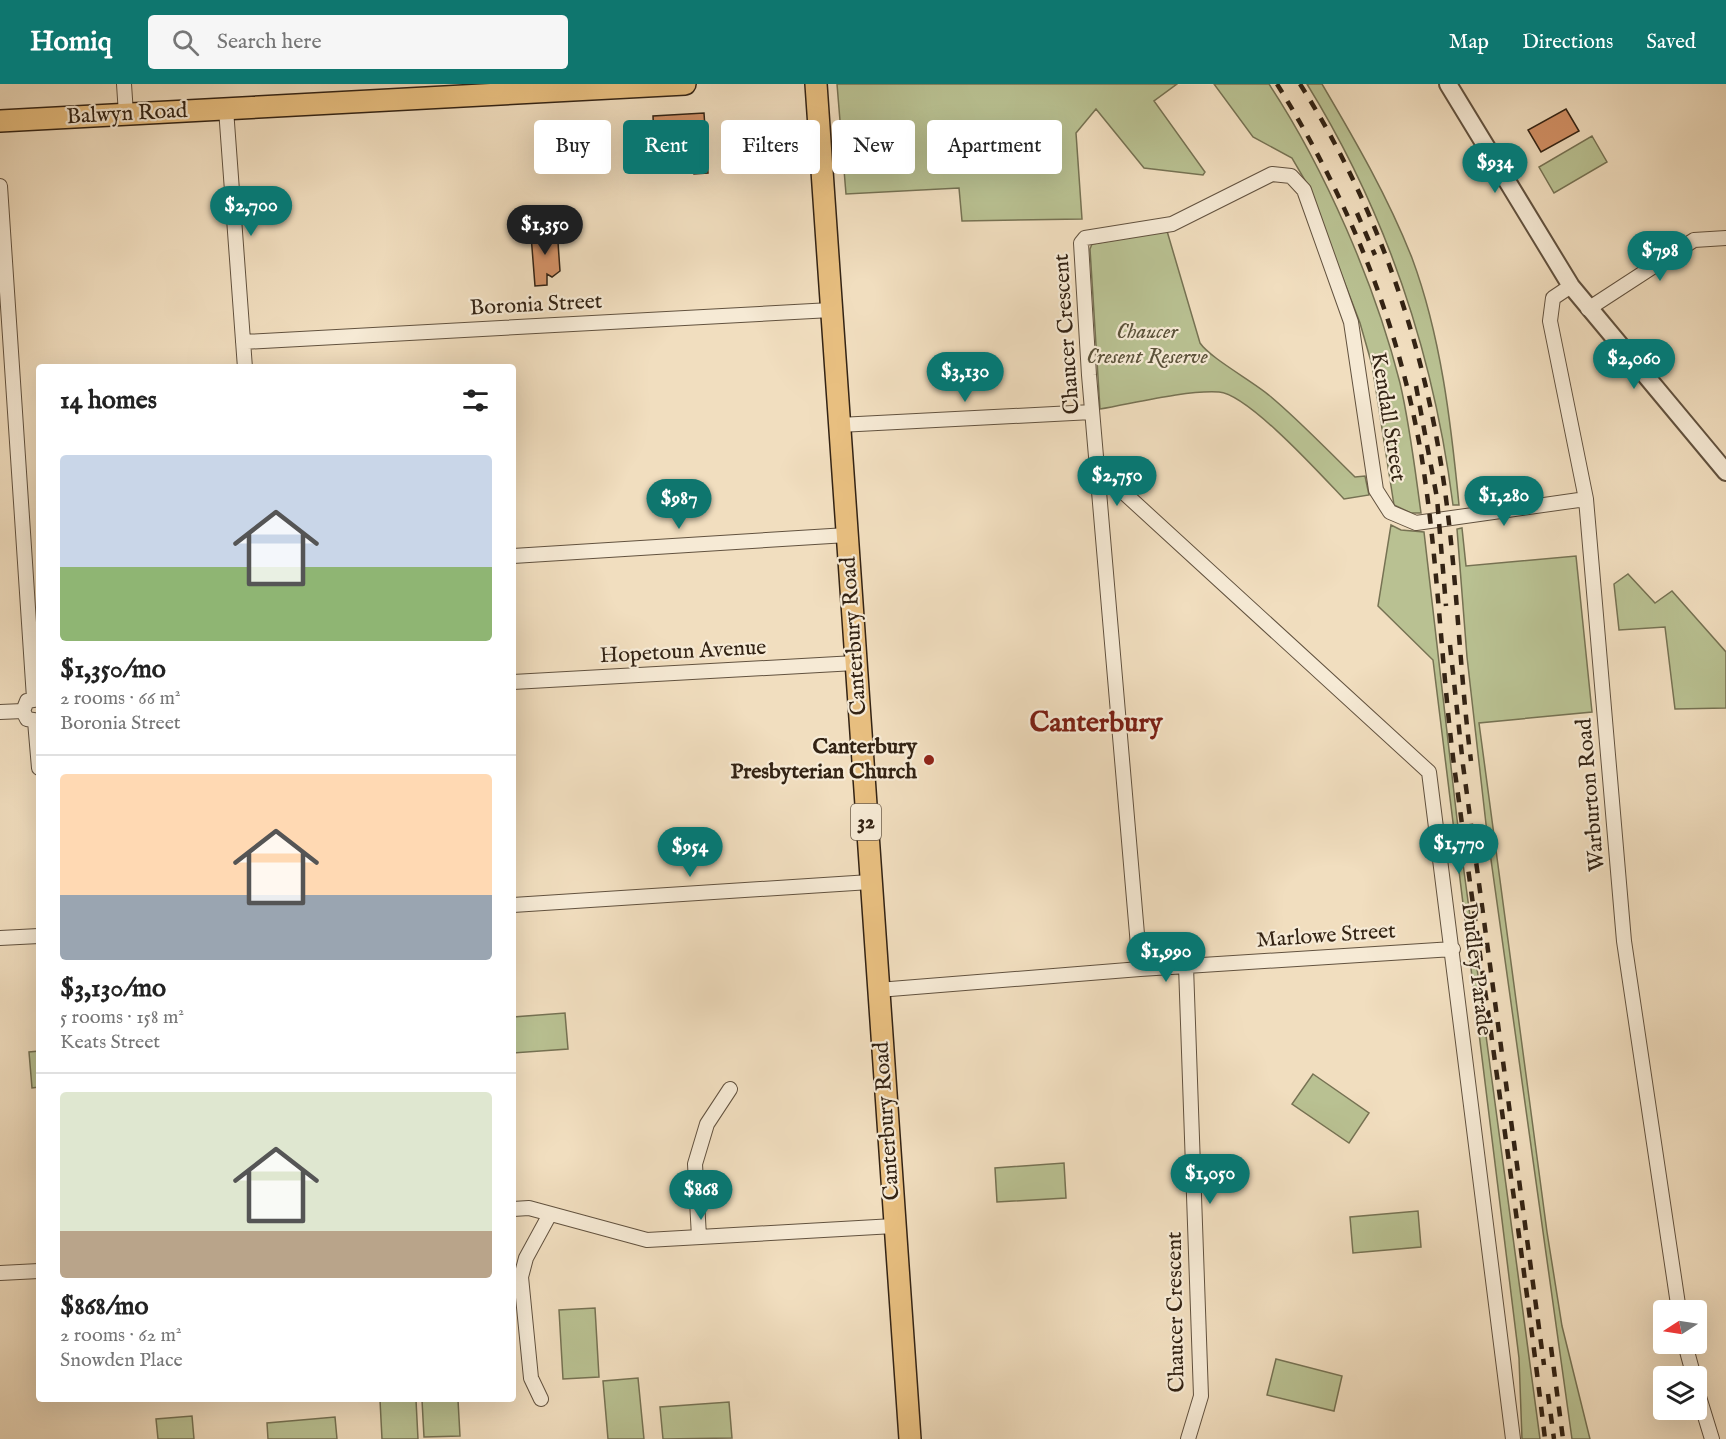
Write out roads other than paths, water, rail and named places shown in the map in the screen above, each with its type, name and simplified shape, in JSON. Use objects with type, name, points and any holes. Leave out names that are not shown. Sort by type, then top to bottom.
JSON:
[{"type":"main road","name":"Balwyn Road","points":[[0,121],[685,84]]},
{"type":"main road","name":"Canterbury Road","points":[[816,84],[909,1439]]},
{"type":"street","points":[[124,84],[126,114]]},
{"type":"street","points":[[1448,84],[1571,286],[1726,472]]},
{"type":"street","points":[[226,109],[245,364]]},
{"type":"street","name":"Chaucer Crescent","points":[[1140,969],[1092,412],[1081,243],[1085,238],[1172,224],[1272,174],[1291,176]]},
{"type":"street","name":"Kendall Street","points":[[1291,176],[1304,190],[1351,322],[1376,490],[1390,512],[1416,523],[1586,499]]},
{"type":"street","points":[[0,186],[36,698],[27,700],[23,711],[27,719],[36,721]]},
{"type":"street","points":[[1588,309],[1694,240],[1726,238]]},
{"type":"street","name":"Warburton Road","points":[[1571,286],[1553,298],[1550,321],[1586,499],[1624,941],[1677,1300]]},
{"type":"street","name":"Boronia Street","points":[[243,342],[831,310]]},
{"type":"street","points":[[839,425],[1092,412]]},
{"type":"street","name":"Dudley Parade","points":[[1098,469],[1429,772],[1513,1439]]},
{"type":"street","points":[[516,556],[847,535]]},
{"type":"street","name":"Hopetoun Avenue","points":[[516,682],[855,663]]},
{"type":"street","points":[[0,712],[23,711]]},
{"type":"street","points":[[516,905],[870,882]]},
{"type":"street","points":[[0,938],[36,936]]},
{"type":"street","name":"Marlowe Street","points":[[878,990],[1140,969],[1453,950]]},
{"type":"street","name":"Chaucer Crescent","points":[[1186,966],[1201,1396],[1188,1439]]},
{"type":"street","points":[[699,1237],[695,1164],[707,1124],[730,1089]]},
{"type":"street","points":[[516,1209],[529,1208],[647,1240],[894,1226]]},
{"type":"street","points":[[541,1399],[531,1378],[521,1277],[526,1258],[550,1214]]},
{"type":"street","points":[[0,1273],[36,1271]]},
{"type":"street","points":[[1706,1420],[1712,1439]]},
{"type":"railway","points":[[1277,84],[1326,171],[1367,262],[1399,356],[1421,453],[1432,536],[1452,745],[1545,1439]]},
{"type":"railway","points":[[1300,84],[1327,129],[1373,224],[1409,323],[1423,374],[1448,512],[1471,761]]},
{"type":"railway","points":[[1357,213],[1375,255]]},
{"type":"railway","points":[[1416,386],[1437,498],[1446,606]]},
{"type":"railway","points":[[1450,645],[1463,765],[1544,1365]]},
{"type":"railway","points":[[1551,1347],[1563,1439]]},
{"type":"railway","points":[[1548,1394],[1554,1439]]},
{"type":"place","name":"Canterbury Presbyterian Church","points":[[929,760]]},
{"type":"district","name":"Canterbury","points":[[1096,723]]},
{"type":"park label","name":"Chaucer Cresent Reserve","points":[[1147,344]]}]
